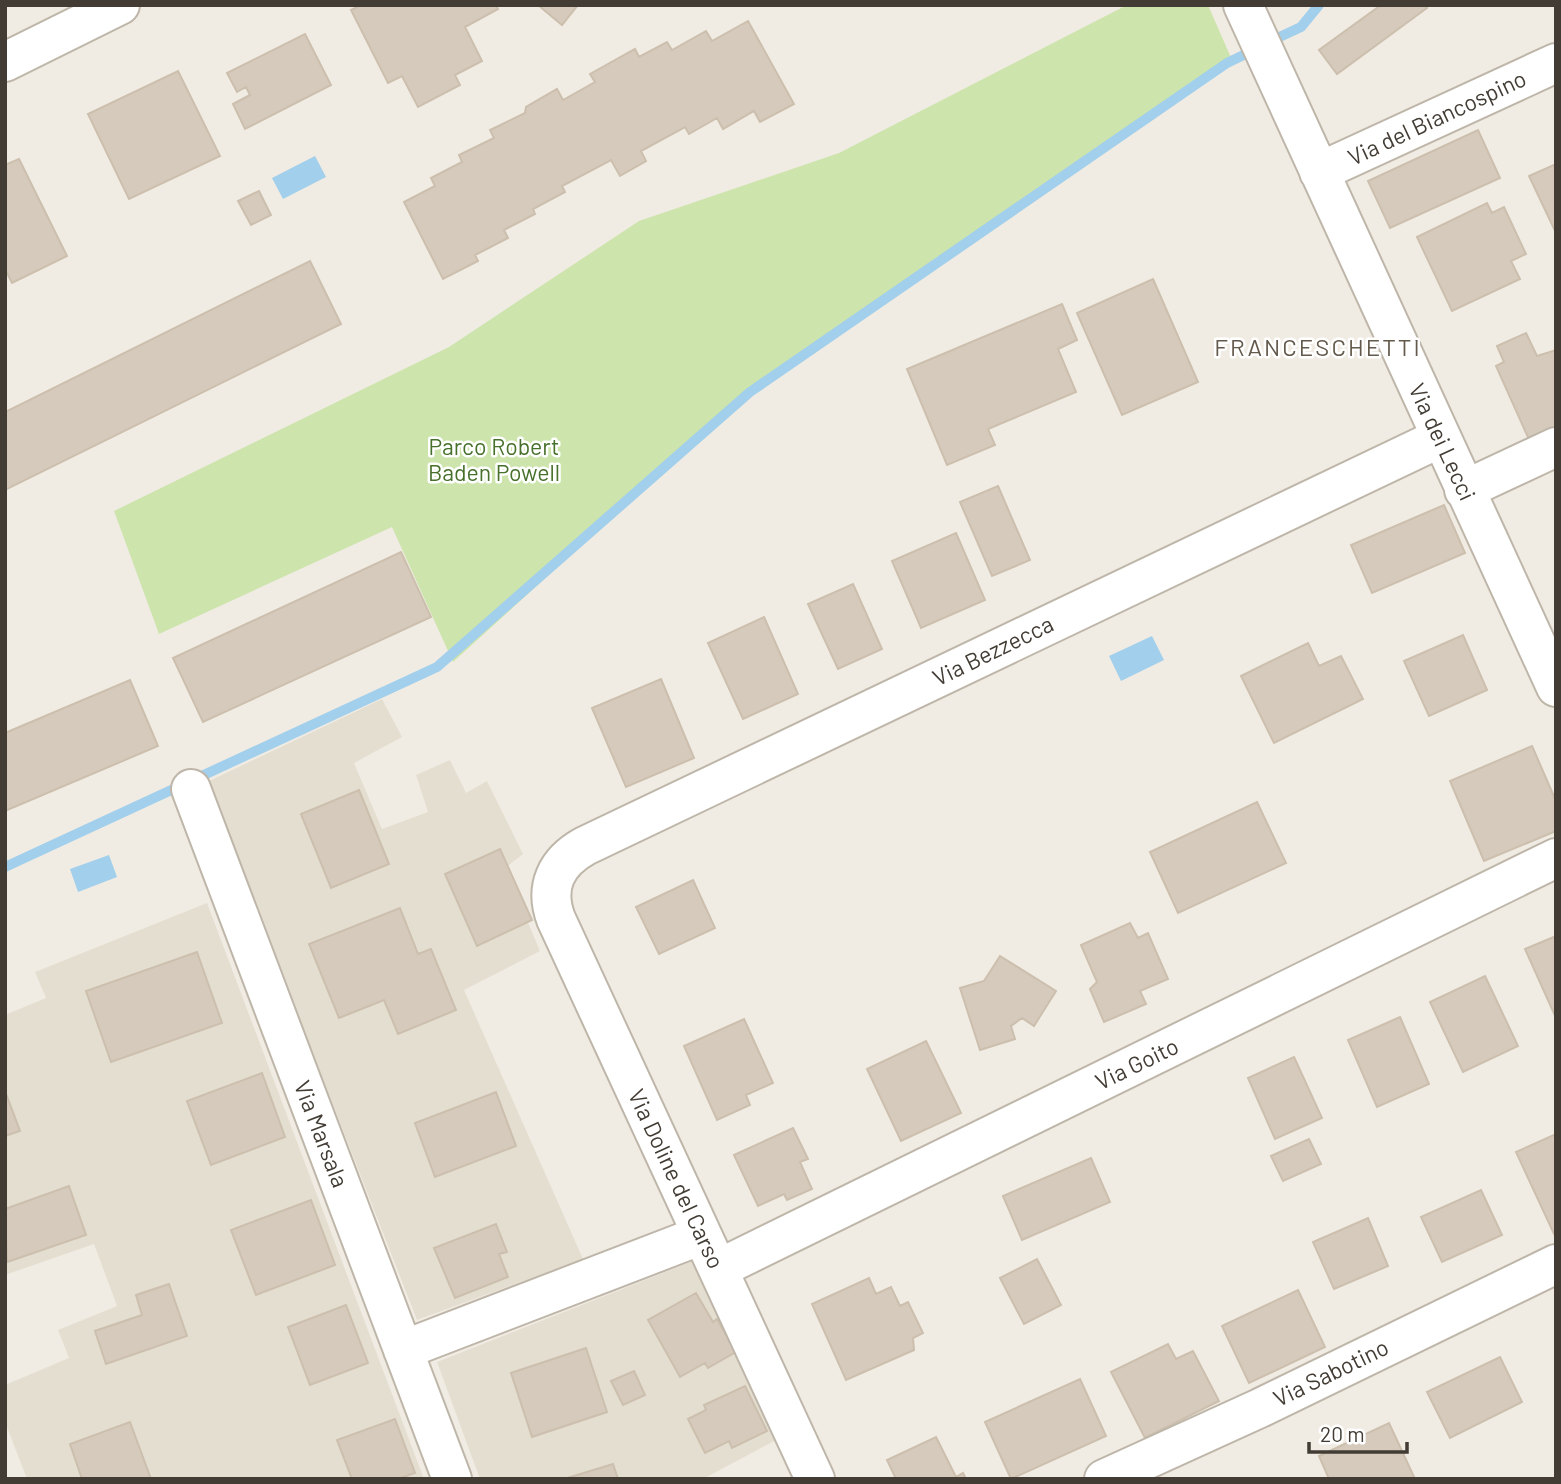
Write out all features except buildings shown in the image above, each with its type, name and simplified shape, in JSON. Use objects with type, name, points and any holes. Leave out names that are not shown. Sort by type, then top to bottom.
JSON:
[{"type":"street","points":[[5,62],[120,5]]},
{"type":"street","name":"Via dei Lecci","points":[[1256,32],[1556,687]]},
{"type":"street","name":"Via del Biancospino","points":[[1319,172],[1556,63]]},
{"type":"street","name":"Via Bezzecca","points":[[555,876],[568,857],[585,846],[1440,438]]},
{"type":"street","points":[[1464,490],[1556,447]]},
{"type":"street","name":"Via Marsala","points":[[191,789],[452,1479]]},
{"type":"street","name":"Via Goito","points":[[718,1269],[1556,859]]},
{"type":"street","name":"Via Doline del Carso","points":[[555,876],[550,897],[556,919],[815,1479]]},
{"type":"street","points":[[403,1350],[702,1235]]},
{"type":"street","name":"Via Sabotino","points":[[1104,1479],[1260,1408],[1556,1264]]},
{"type":"shaded area","points":[[382,699],[402,737],[354,763],[382,829],[428,812],[416,775],[450,760],[466,793],[487,781],[523,854],[505,868],[540,951],[464,990],[583,1259],[417,1320],[207,782]]},
{"type":"shaded area","points":[[207,903],[424,1479],[27,1479],[5,1422],[5,1385],[69,1358],[58,1330],[117,1306],[94,1244],[5,1275],[5,1015],[46,998],[35,972]]},
{"type":"shaded area","points":[[696,1260],[778,1439],[703,1479],[480,1479],[437,1362]]},
{"type":"green space","name":"Parco Robert Baden Powell","points":[[1127,5],[1208,5],[1232,60],[750,392],[453,662],[392,527],[159,634],[114,511],[449,347],[639,221],[839,153]]},
{"type":"water","points":[[315,156],[326,177],[283,199],[272,178]]},
{"type":"water","points":[[1152,636],[1164,660],[1121,681],[1109,656]]},
{"type":"water","points":[[109,855],[117,877],[78,892],[70,869]]},
{"type":"waterway","points":[[1267,43],[1301,27],[1319,5]]},
{"type":"waterway","points":[[5,867],[437,667],[750,392],[1227,63],[1254,50]]},
{"type":"district","name":"FRANCESCHETTI","points":[[1318,348]]}]
